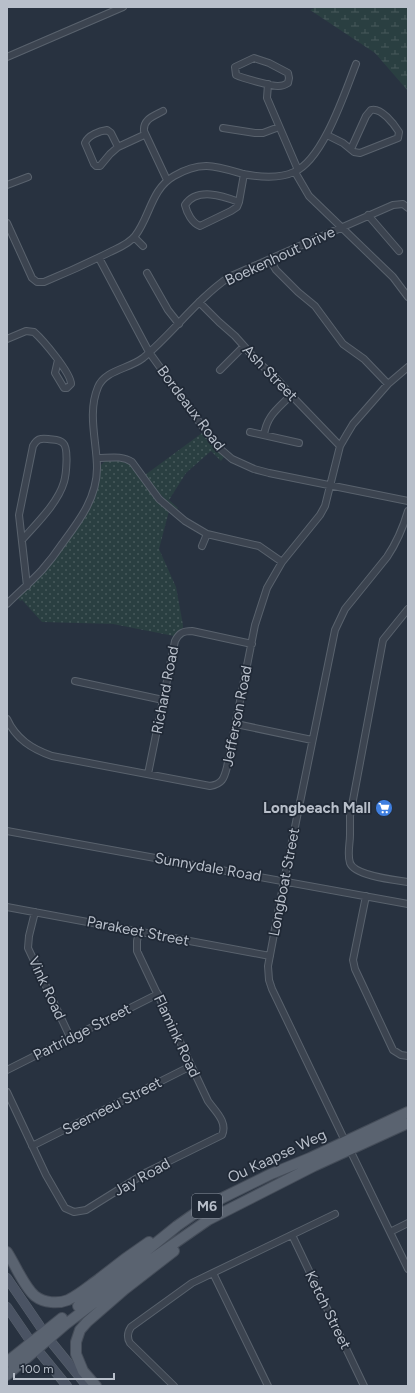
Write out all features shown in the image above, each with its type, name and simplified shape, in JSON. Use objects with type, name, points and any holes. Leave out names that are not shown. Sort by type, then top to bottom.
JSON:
[{"type":"main road","name":"Ou Kaapse Weg","points":[[34,1345],[177,1226],[216,1201],[270,1174],[310,1158],[408,1112]]},
{"type":"main road","name":"Ou Kaapse Weg","points":[[46,1335],[208,1220],[314,1166],[408,1123]]},
{"type":"main road","points":[[7,1252],[27,1285],[36,1296],[48,1302],[61,1302],[82,1291],[138,1249],[177,1226]]},
{"type":"main road","points":[[96,1386],[83,1371],[76,1354],[76,1342],[80,1330],[119,1294],[180,1246],[197,1228]]},
{"type":"main road","points":[[7,1278],[46,1335],[87,1386]]},
{"type":"main road","points":[[7,1307],[34,1345],[67,1386]]},
{"type":"main road","name":"M6","points":[[7,1362],[34,1345]]},
{"type":"main road","name":"M6","points":[[7,1375],[19,1366],[34,1345]]},
{"type":"street","points":[[7,57],[123,7]]},
{"type":"street","points":[[254,58],[269,63],[288,73],[289,78],[286,84],[278,86],[268,84],[239,76],[235,72],[235,67],[254,58]]},
{"type":"street","points":[[7,223],[32,278],[37,282],[44,282],[99,258],[129,242],[141,227],[153,199],[167,180],[188,169],[206,166],[219,166],[244,174],[264,177],[296,171],[311,158],[327,135],[356,64]]},
{"type":"street","points":[[268,84],[267,98],[296,171],[309,196],[393,276],[408,297]]},
{"type":"street","points":[[327,135],[343,143],[354,152],[362,152],[398,138],[399,132],[381,112],[371,110],[366,116],[351,149]]},
{"type":"street","points":[[163,111],[150,117],[146,121],[144,126],[144,135],[167,180]]},
{"type":"street","points":[[223,128],[263,133],[279,127]]},
{"type":"street","points":[[118,147],[111,133],[107,130],[89,137],[86,139],[85,143],[94,164],[98,166],[102,165],[110,154],[118,147],[144,135]]},
{"type":"street","points":[[239,202],[206,194],[194,198],[185,205],[195,224],[200,226],[231,211],[237,207],[239,202],[244,174]]},
{"type":"street","points":[[7,185],[28,177]]},
{"type":"street","name":"Boekenhout Drive","points":[[149,352],[179,324],[199,302],[229,277],[393,204],[400,204],[408,207]]},
{"type":"street","points":[[368,215],[400,251]]},
{"type":"street","points":[[134,237],[143,246]]},
{"type":"street","name":"Bordeaux Road","points":[[99,258],[149,352],[218,447],[232,459],[254,469],[408,501]]},
{"type":"street","points":[[270,260],[276,270],[298,292],[315,306],[343,344],[364,359],[388,384]]},
{"type":"street","points":[[147,273],[168,310],[179,324]]},
{"type":"street","name":"Ash Street","points":[[199,302],[218,322],[235,336],[259,363],[274,376],[290,395],[340,446]]},
{"type":"street","points":[[7,340],[26,331],[34,332],[49,347],[58,360]]},
{"type":"street","points":[[220,370],[244,346]]},
{"type":"street","points":[[7,604],[43,569],[75,527],[85,511],[95,483],[97,458],[92,413],[99,384],[105,377],[142,359],[149,352]]},
{"type":"street","points":[[330,486],[340,446],[353,424],[388,384],[408,367]]},
{"type":"street","points":[[264,435],[266,425],[271,415],[290,395]]},
{"type":"street","points":[[250,432],[299,443]]},
{"type":"street","points":[[22,540],[42,518],[64,483],[66,448],[64,443],[60,440],[41,438],[36,440],[33,446],[19,515],[27,586]]},
{"type":"street","points":[[97,458],[120,458],[132,462],[153,491],[168,507],[185,521],[207,534],[259,546],[282,562]]},
{"type":"street","name":"Jefferson Road","points":[[7,719],[12,729],[25,743],[52,756],[210,786],[218,784],[225,776],[261,605],[270,583],[282,562],[320,515],[325,506],[330,486]]},
{"type":"street","name":"Longboat Street","points":[[345,1141],[272,988],[268,972],[284,881],[335,630],[345,608],[393,548],[399,538],[408,511]]},
{"type":"street","points":[[202,546],[207,534]]},
{"type":"street","points":[[408,609],[383,640],[350,816],[349,850],[350,863],[359,871],[374,876],[408,882]]},
{"type":"street","name":"Richard Road","points":[[148,774],[175,641],[181,632],[192,631],[252,644]]},
{"type":"street","points":[[75,681],[163,700]]},
{"type":"street","points":[[236,724],[312,740]]},
{"type":"street","name":"Sunnydale Road","points":[[7,831],[408,904]]},
{"type":"street","points":[[366,896],[354,960],[355,969],[393,1050],[398,1054],[408,1056]]},
{"type":"street","name":"Parakeet Street","points":[[7,907],[270,956]]},
{"type":"street","name":"Vink Road","points":[[35,912],[29,936],[28,948],[71,1039]]},
{"type":"street","name":"Flamink Road","points":[[139,931],[136,942],[137,951],[208,1101],[224,1124],[223,1133],[220,1137]]},
{"type":"street","name":"Partridge Street","points":[[7,1070],[158,994]]},
{"type":"street","name":"Seemeeu Street","points":[[32,1146],[191,1066]]},
{"type":"street","points":[[7,1092],[32,1146]]},
{"type":"street","name":"Jay Road","points":[[32,1146],[46,1175],[65,1208],[74,1212],[86,1210],[156,1167],[220,1137]]},
{"type":"street","points":[[350,1150],[408,1269]]},
{"type":"street","points":[[174,1386],[130,1343],[128,1332],[134,1325],[182,1290],[213,1273],[335,1214]]},
{"type":"street","points":[[390,1232],[408,1223]]},
{"type":"street","name":"Ketch Street","points":[[292,1235],[364,1386]]},
{"type":"street","points":[[213,1273],[268,1386]]},
{"type":"green space","points":[[316,7],[408,7],[408,91],[375,53],[310,10]]},
{"type":"green space","points":[[202,433],[224,457],[221,461],[211,451],[186,473],[169,500],[178,508],[176,510],[158,492],[145,475]]},
{"type":"green space","points":[[105,461],[119,461],[128,463],[169,511],[159,549],[176,587],[183,625],[183,628],[174,636],[113,624],[42,622],[22,600],[20,601],[18,598],[46,570],[84,518],[95,498],[101,465]]},
{"type":"place","name":"Longbeach Mall","points":[[384,808]]}]
